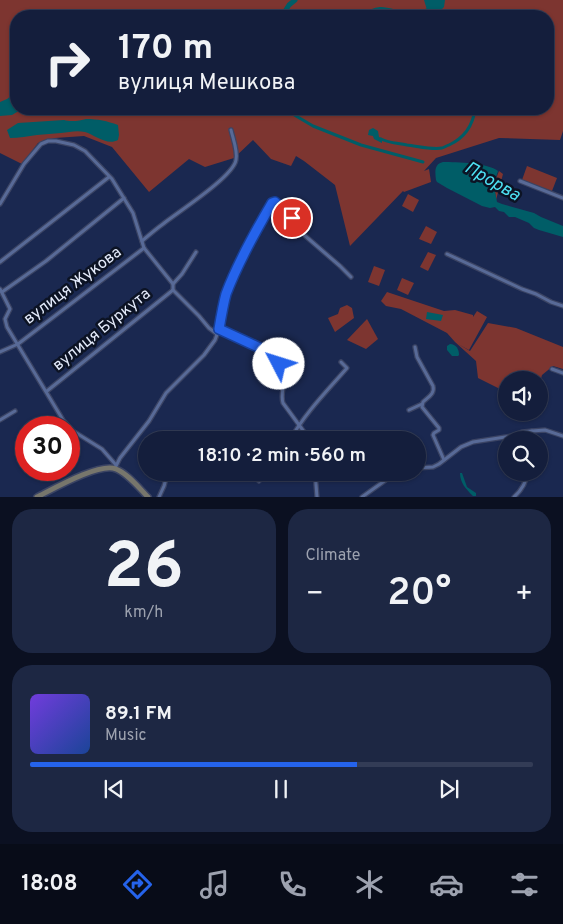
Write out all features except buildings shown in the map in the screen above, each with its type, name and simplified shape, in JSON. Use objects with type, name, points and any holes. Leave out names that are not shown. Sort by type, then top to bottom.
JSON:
[{"type":"street","name":"вулиця Жукова","points":[[142,241],[192,204],[234,167],[236,152],[231,130]]},
{"type":"street","points":[[0,204],[24,164],[41,144],[48,141],[56,141],[74,145],[85,152],[109,177],[133,213],[144,248],[173,284],[173,290],[217,334]]},
{"type":"street","points":[[0,262],[109,177]]},
{"type":"street","points":[[520,181],[563,198]]},
{"type":"street","points":[[124,198],[46,261],[1,290],[10,309],[5,323],[68,426],[102,449],[116,467],[148,496]]},
{"type":"street","points":[[116,467],[120,458],[149,421],[166,392],[204,355],[215,340],[226,296],[236,271],[272,203],[275,202],[291,217],[303,234],[351,277]]},
{"type":"street","name":"вулиця Жукова","points":[[0,352],[18,344],[144,248]]},
{"type":"street","name":"вулиця Буркута","points":[[173,284],[196,252]]},
{"type":"street","points":[[447,254],[563,306]]},
{"type":"street","name":"вулиця Буркута","points":[[46,391],[173,290]]},
{"type":"street","points":[[219,329],[260,348],[279,364],[283,372],[284,382],[281,398],[303,431]]},
{"type":"street","points":[[409,410],[422,404],[434,390],[415,347]]},
{"type":"street","points":[[294,431],[298,424],[347,368],[341,362]]},
{"type":"street","points":[[552,369],[563,373]]},
{"type":"street","points":[[422,404],[422,407],[440,428],[434,435],[444,460]]},
{"type":"street","points":[[0,420],[15,411]]},
{"type":"street","points":[[426,467],[433,467],[461,447],[480,440],[512,436],[532,430],[545,430],[563,436]]},
{"type":"street","points":[[37,496],[85,474],[116,467]]},
{"type":"street","points":[[159,496],[165,481]]},
{"type":"street","points":[[316,481],[317,496]]},
{"type":"street","points":[[362,496],[384,481]]},
{"type":"street","points":[[514,496],[521,490],[526,481]]},
{"type":"shaded area","points":[[0,0],[563,0],[563,131],[560,140],[499,138],[436,158],[424,171],[429,169],[431,182],[403,191],[350,246],[335,185],[296,156],[291,166],[271,159],[253,140],[234,158],[205,167],[189,159],[149,192],[112,147],[84,136],[55,138],[38,143],[22,164],[0,153]]},
{"type":"shaded area","points":[[527,166],[557,178],[552,191],[522,180]]},
{"type":"shaded area","points":[[499,171],[503,174],[496,200],[495,191],[492,189]]},
{"type":"shaded area","points":[[408,194],[419,200],[413,212],[402,206]]},
{"type":"shaded area","points":[[426,226],[437,232],[431,244],[419,239]]},
{"type":"shaded area","points":[[428,252],[436,255],[428,271],[420,267]]},
{"type":"shaded area","points":[[374,266],[385,270],[379,286],[368,282]]},
{"type":"shaded area","points":[[402,278],[414,283],[408,295],[397,290]]},
{"type":"shaded area","points":[[387,292],[444,311],[455,310],[473,315],[473,317],[477,311],[487,317],[469,350],[458,344],[470,351],[488,323],[516,328],[563,347],[563,369],[553,366],[547,371],[498,371],[498,388],[478,378],[476,361],[455,342],[447,333],[401,309],[386,306],[381,301]]},
{"type":"shaded area","points":[[347,305],[352,308],[354,318],[335,332],[328,318],[338,314],[340,308]]},
{"type":"shaded area","points":[[367,319],[378,339],[366,349],[347,340]]},
{"type":"water","points":[[424,0],[445,0],[444,7],[441,10],[427,10]]},
{"type":"water","points":[[10,97],[10,115],[12,115],[0,116],[0,102]]},
{"type":"water","points":[[86,119],[102,120],[118,125],[118,140],[114,142],[105,141],[79,131],[10,138],[7,130],[18,123]]},
{"type":"water","points":[[373,128],[378,131],[379,137],[382,138],[382,143],[374,139],[373,136],[368,135],[369,130]]},
{"type":"water","points":[[443,162],[487,166],[498,171],[492,189],[495,192],[497,202],[534,213],[563,226],[563,237],[534,228],[529,223],[515,217],[509,217],[495,207],[482,206],[437,182],[436,169]]},
{"type":"water","points":[[427,312],[443,315],[441,321],[426,319]]},
{"type":"water","points":[[450,344],[457,347],[458,356],[452,356],[447,350],[447,346]]},
{"type":"water","points":[[460,473],[462,473],[467,487],[476,493],[476,496],[473,496],[464,486]]},
{"type":"waterway","points":[[286,10],[295,0]]},
{"type":"waterway","points":[[373,10],[380,8],[390,10]]},
{"type":"waterway","name":"Прорва","points":[[295,115],[313,126],[361,145],[423,162]]},
{"type":"waterway","points":[[381,139],[424,148],[443,148],[463,135],[470,126],[474,115]]},
{"type":"route","points":[[279,364],[260,348],[219,329],[222,310],[233,279],[246,249],[272,203],[275,202],[292,218]]}]
